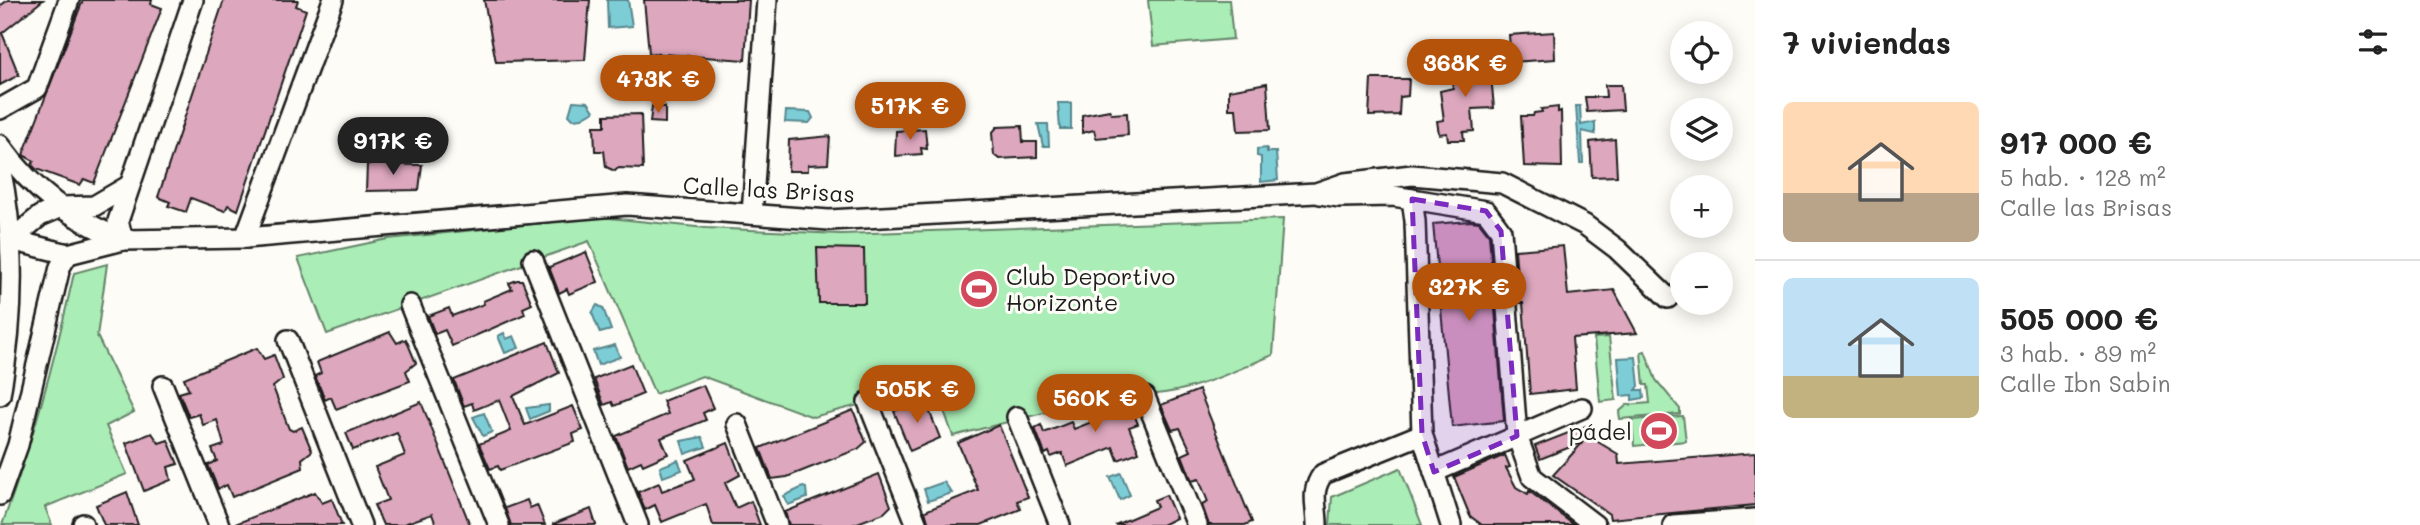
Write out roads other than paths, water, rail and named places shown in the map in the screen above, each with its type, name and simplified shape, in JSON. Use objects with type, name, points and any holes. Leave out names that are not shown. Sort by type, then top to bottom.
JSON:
[{"type":"street","points":[[0,109],[37,88],[69,0]]},
{"type":"street","points":[[123,240],[118,221],[193,0]]},
{"type":"street","points":[[245,238],[333,0]]},
{"type":"street","points":[[752,214],[767,0]]},
{"type":"street","points":[[0,145],[25,179],[61,207],[78,220],[123,240]]},
{"type":"street","points":[[0,167],[11,240],[10,320],[0,394]]},
{"type":"street","name":"Calle las Brisas","points":[[123,240],[245,238],[627,205],[830,220],[1316,193],[1345,183],[1412,175],[1502,183],[1585,225],[1617,249],[1668,298]]},
{"type":"street","points":[[11,240],[40,216],[61,207],[94,206],[130,185]]},
{"type":"street","points":[[1316,193],[1339,197],[1412,199],[1486,211],[1501,231],[1517,436],[1532,477],[1595,525]]},
{"type":"street","points":[[1412,199],[1422,434],[1451,525]]},
{"type":"street","points":[[11,240],[68,254],[123,240]]},
{"type":"street","points":[[0,495],[18,445],[60,267],[68,254]]},
{"type":"street","points":[[533,260],[638,525]]},
{"type":"street","points":[[410,305],[499,525]]},
{"type":"street","points":[[288,340],[361,525]]},
{"type":"street","points":[[163,386],[219,525]]},
{"type":"street","points":[[1145,397],[1197,525]]},
{"type":"street","points":[[868,401],[917,525]]},
{"type":"street","points":[[1434,472],[1581,408]]},
{"type":"street","points":[[1017,418],[1060,525]]},
{"type":"street","points":[[737,424],[777,525]]},
{"type":"street","points":[[1317,525],[1314,497],[1316,484],[1323,474],[1422,434]]},
{"type":"street","points":[[1673,525],[1755,519]]},
{"type":"water","points":[[607,0],[628,0],[632,26],[608,28]]},
{"type":"water","points":[[573,101],[588,102],[594,111],[582,118],[573,119],[569,115]]},
{"type":"water","points":[[1058,103],[1071,103],[1071,129],[1060,129]]},
{"type":"water","points":[[1576,106],[1580,106],[1581,125],[1595,122],[1595,134],[1582,131],[1583,163],[1580,163]]},
{"type":"water","points":[[890,107],[912,107],[913,117],[891,118]]},
{"type":"water","points":[[786,111],[810,112],[813,118],[809,123],[785,122]]},
{"type":"water","points":[[1038,124],[1048,124],[1049,146],[1043,146]]},
{"type":"water","points":[[1267,148],[1267,152],[1276,152],[1278,180],[1261,182],[1261,157],[1257,156],[1257,149]]},
{"type":"water","points":[[597,305],[603,308],[611,330],[600,333],[592,313]]},
{"type":"water","points":[[504,333],[506,339],[514,336],[519,348],[505,353],[498,336]]},
{"type":"water","points":[[615,345],[620,357],[598,365],[593,351]]},
{"type":"water","points":[[1636,357],[1639,386],[1636,390],[1643,390],[1644,398],[1632,400],[1632,395],[1621,396],[1618,358]]},
{"type":"water","points":[[549,405],[549,411],[530,419],[526,408]]},
{"type":"water","points":[[484,413],[492,432],[483,436],[473,417]]},
{"type":"water","points":[[702,437],[706,447],[685,454],[681,441]]},
{"type":"water","points":[[678,460],[682,470],[663,477],[660,467]]},
{"type":"water","points":[[1121,473],[1130,495],[1120,500],[1110,477]]},
{"type":"water","points":[[944,482],[952,493],[928,501],[924,489]]},
{"type":"water","points":[[806,488],[807,498],[788,505],[784,496]]},
{"type":"place","name":"Club Deportivo Horizonte","points":[[979,289]]},
{"type":"place","name":"pádel","points":[[1659,431]]}]
